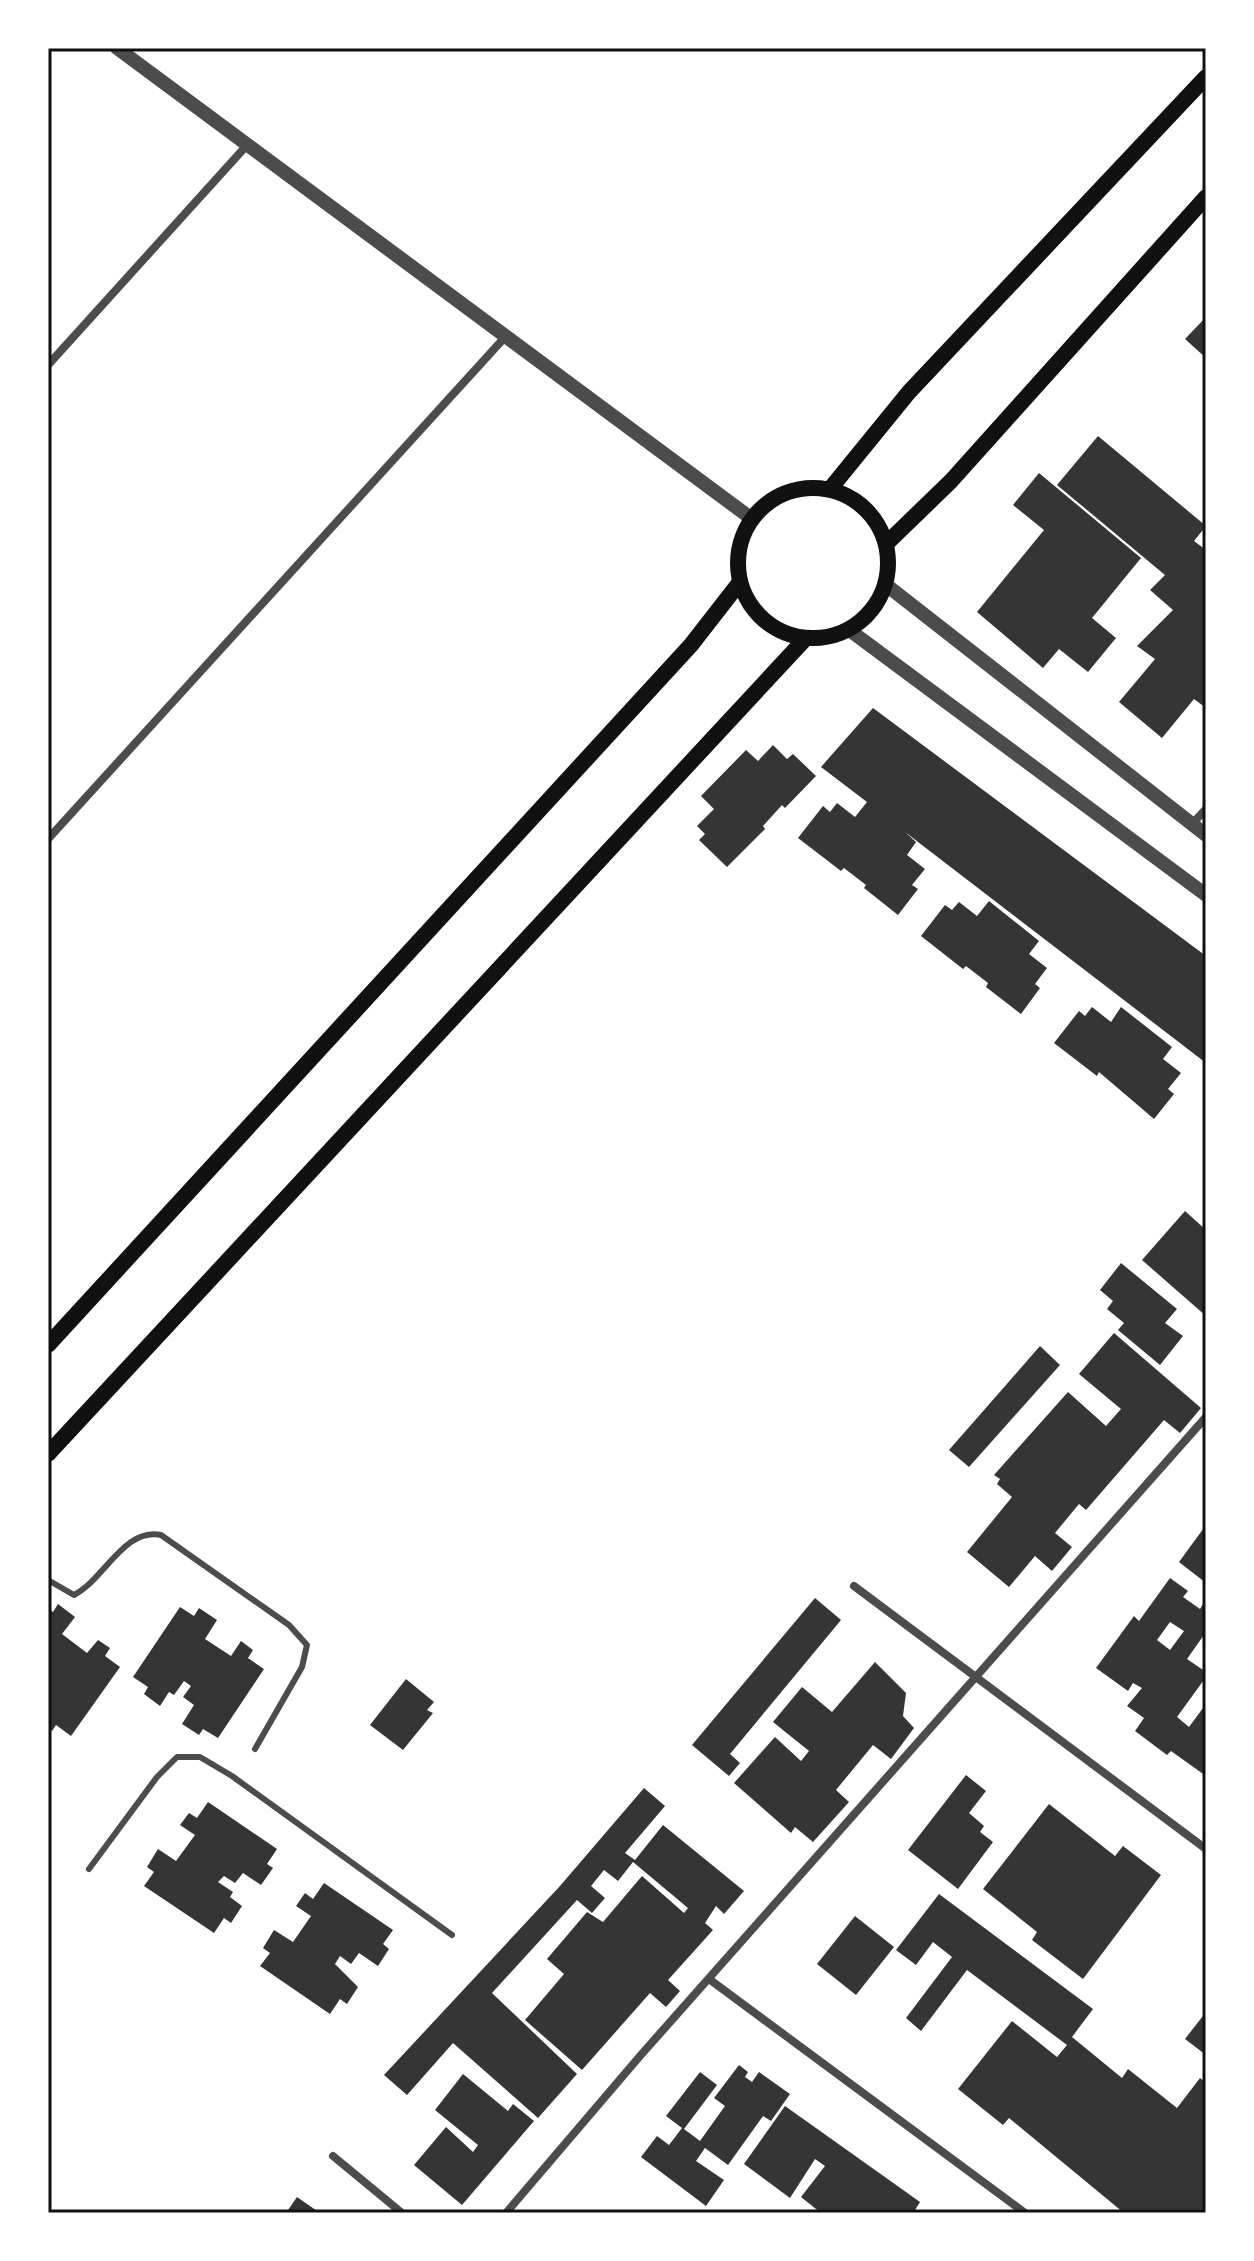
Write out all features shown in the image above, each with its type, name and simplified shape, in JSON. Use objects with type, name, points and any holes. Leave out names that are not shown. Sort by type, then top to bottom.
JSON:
[{"type":"main road","points":[[830,489],[909,392],[1206,77]]},
{"type":"main road","points":[[886,544],[951,481],[1206,197]]},
{"type":"main road","points":[[830,489],[860,503],[871,515],[886,544],[888,564],[885,584],[875,606],[848,629],[828,637],[806,638],[777,629],[764,620],[745,596],[740,582],[739,550],[752,519],[771,501],[795,490],[830,489]]},
{"type":"main road","points":[[48,1345],[691,645],[740,582]]},
{"type":"main road","points":[[48,1454],[806,638]]},
{"type":"street","points":[[117,48],[752,519]]},
{"type":"street","points":[[48,365],[248,144]]},
{"type":"street","points":[[48,839],[506,336]]},
{"type":"street","points":[[885,584],[1206,835]]},
{"type":"street","points":[[848,629],[1206,895]]},
{"type":"street","points":[[1192,824],[1206,809]]},
{"type":"street","points":[[506,2213],[1206,1417]]},
{"type":"street","points":[[854,1586],[1206,1849]]},
{"type":"street","points":[[709,1979],[1025,2213]]},
{"type":"street","points":[[333,2156],[402,2213]]},
{"type":"lane","points":[[48,1580],[74,1595],[87,1589],[135,1538],[148,1533],[161,1535],[289,1625],[307,1645],[302,1667],[255,1749]]},
{"type":"lane","points":[[89,1869],[157,1777],[177,1757],[200,1757],[232,1776],[452,1935]]},
{"type":"building","points":[[1206,317],[1206,358],[1185,339]]},
{"type":"building","points":[[1098,436],[1206,526],[1194,541],[1206,550],[1206,708],[1194,699],[1162,738],[1119,702],[1155,659],[1137,646],[1173,610],[1150,590],[1165,575],[1057,485]]},
{"type":"building","points":[[1039,473],[1141,558],[1092,618],[1116,638],[1088,672],[1059,649],[1043,668],[977,612],[1044,530],[1013,505]]},
{"type":"building","points":[[873,708],[1206,956],[1206,1063],[905,832],[916,842],[907,855],[925,869],[912,885],[918,889],[898,915],[844,868],[841,871],[798,838],[823,806],[830,812],[837,803],[855,817],[867,802],[821,767]]},
{"type":"building","points":[[773,745],[787,759],[793,754],[816,776],[785,808],[782,805],[763,826],[765,829],[727,867],[699,840],[705,834],[697,826],[714,809],[701,796],[746,750],[758,761]]},
{"type":"building","points":[[989,901],[1039,941],[1029,954],[1047,968],[1035,984],[1040,988],[1021,1014],[986,987],[988,983],[966,966],[963,969],[921,936],[945,905],[952,910],[959,902],[977,916]]},
{"type":"building","points":[[1092,1007],[1111,1022],[1121,1007],[1172,1047],[1163,1059],[1181,1073],[1168,1089],[1174,1094],[1154,1119],[1099,1072],[1097,1076],[1054,1043],[1079,1011],[1085,1016]]},
{"type":"building","points":[[1185,1211],[1206,1230],[1206,1316],[1142,1260]]},
{"type":"building","points":[[1121,1263],[1177,1309],[1165,1323],[1183,1336],[1160,1365],[1118,1330],[1124,1323],[1107,1309],[1113,1301],[1100,1290]]},
{"type":"building","points":[[1114,1333],[1201,1408],[1180,1433],[1164,1420],[1086,1510],[1079,1504],[1055,1533],[1072,1547],[1052,1571],[1035,1556],[1009,1587],[967,1552],[1012,1497],[997,1484],[1000,1479],[994,1475],[1068,1392],[1106,1426],[1121,1409],[1079,1374]]},
{"type":"building","points":[[1040,1346],[1060,1365],[969,1467],[949,1450]]},
{"type":"building","points":[[1206,1525],[1206,1583],[1179,1562]]},
{"type":"building","points":[[1170,1578],[1188,1591],[1183,1597],[1200,1609],[1206,1599],[1206,1632],[1187,1659],[1206,1672],[1206,1677],[1177,1717],[1189,1727],[1206,1704],[1206,1776],[1171,1751],[1167,1755],[1135,1731],[1144,1718],[1127,1706],[1142,1688],[1133,1683],[1128,1691],[1096,1668],[1134,1616],[1139,1621]],"holes":[[[1170,1622],[1184,1631],[1170,1650],[1157,1640]]]},
{"type":"building","points":[[815,1598],[841,1620],[730,1754],[740,1763],[729,1776],[692,1745]]},
{"type":"building","points":[[58,1604],[75,1617],[62,1634],[87,1653],[98,1640],[110,1648],[105,1656],[120,1667],[71,1736],[56,1725],[52,1731],[48,1728],[48,1608],[53,1612]]},
{"type":"building","points":[[180,1607],[194,1616],[199,1608],[217,1620],[205,1639],[231,1656],[241,1641],[253,1650],[248,1658],[264,1669],[218,1738],[203,1729],[199,1735],[182,1724],[194,1705],[183,1697],[191,1686],[184,1681],[174,1695],[169,1692],[160,1706],[144,1694],[148,1687],[133,1677]]},
{"type":"building","points":[[875,1662],[906,1693],[903,1716],[914,1728],[891,1759],[873,1745],[836,1790],[849,1802],[813,1842],[795,1827],[791,1833],[734,1783],[775,1737],[801,1761],[809,1751],[773,1722],[802,1687],[832,1712]]},
{"type":"building","points":[[406,1679],[434,1702],[427,1710],[433,1713],[403,1750],[370,1725]]},
{"type":"building","points":[[966,1775],[986,1791],[969,1813],[984,1826],[980,1832],[993,1842],[958,1889],[908,1850]]},
{"type":"building","points":[[644,1788],[665,1806],[625,1853],[635,1860],[663,1825],[744,1891],[724,1914],[716,1906],[705,1923],[713,1930],[668,1980],[680,1991],[666,2007],[650,1993],[582,2070],[525,2020],[564,1974],[547,1959],[587,1912],[603,1922],[642,1876],[684,1913],[688,1908],[633,1862],[618,1881],[604,1870],[591,1886],[605,1898],[592,1913],[577,1900],[492,1993],[577,2074],[538,2118],[453,2043],[407,2095],[384,2075],[560,1886]]},
{"type":"building","points":[[208,1802],[277,1849],[267,1864],[273,1868],[261,1885],[243,1873],[235,1883],[224,1876],[218,1882],[233,1892],[230,1897],[242,1906],[231,1923],[224,1918],[214,1933],[144,1886],[154,1872],[147,1867],[158,1849],[176,1861],[195,1835],[180,1825],[189,1813],[197,1818]]},
{"type":"building","points":[[1049,1804],[1115,1856],[1123,1846],[1161,1875],[1083,1979],[1032,1940],[1037,1932],[983,1889]]},
{"type":"building","points":[[324,1883],[393,1930],[383,1944],[389,1949],[378,1966],[359,1953],[351,1964],[340,1956],[335,1964],[358,1987],[347,2004],[340,1999],[330,2014],[260,1966],[270,1953],[263,1948],[274,1930],[293,1942],[311,1916],[296,1906],[305,1893],[313,1899]]},
{"type":"building","points":[[939,1894],[1093,2009],[1072,2037],[1122,2078],[1128,2069],[1177,2108],[1200,2078],[1206,2083],[1206,2213],[1124,2213],[1009,2118],[1003,2125],[958,2089],[1012,2021],[1057,2057],[1067,2045],[967,1970],[921,2031],[906,2018],[952,1957],[933,1942],[916,1965],[896,1950]]},
{"type":"building","points":[[855,1916],[894,1947],[856,1995],[817,1964]]},
{"type":"building","points":[[1206,2012],[1206,2055],[1185,2039]]},
{"type":"building","points":[[739,2065],[748,2072],[745,2077],[752,2082],[759,2072],[790,2094],[771,2121],[763,2116],[728,2165],[705,2148],[696,2161],[724,2180],[706,2206],[641,2157],[657,2136],[669,2145],[682,2128],[666,2116],[700,2072],[717,2085],[684,2129],[700,2141],[725,2106],[714,2098]]},
{"type":"building","points":[[463,2074],[508,2111],[513,2104],[534,2121],[462,2205],[414,2165],[446,2127],[473,2152],[478,2145],[435,2110]]},
{"type":"building","points":[[785,2106],[920,2202],[915,2210],[919,2213],[821,2213],[801,2197],[825,2166],[815,2159],[790,2198],[744,2164]]},
{"type":"building","points":[[297,2197],[320,2213],[286,2213]]}]
